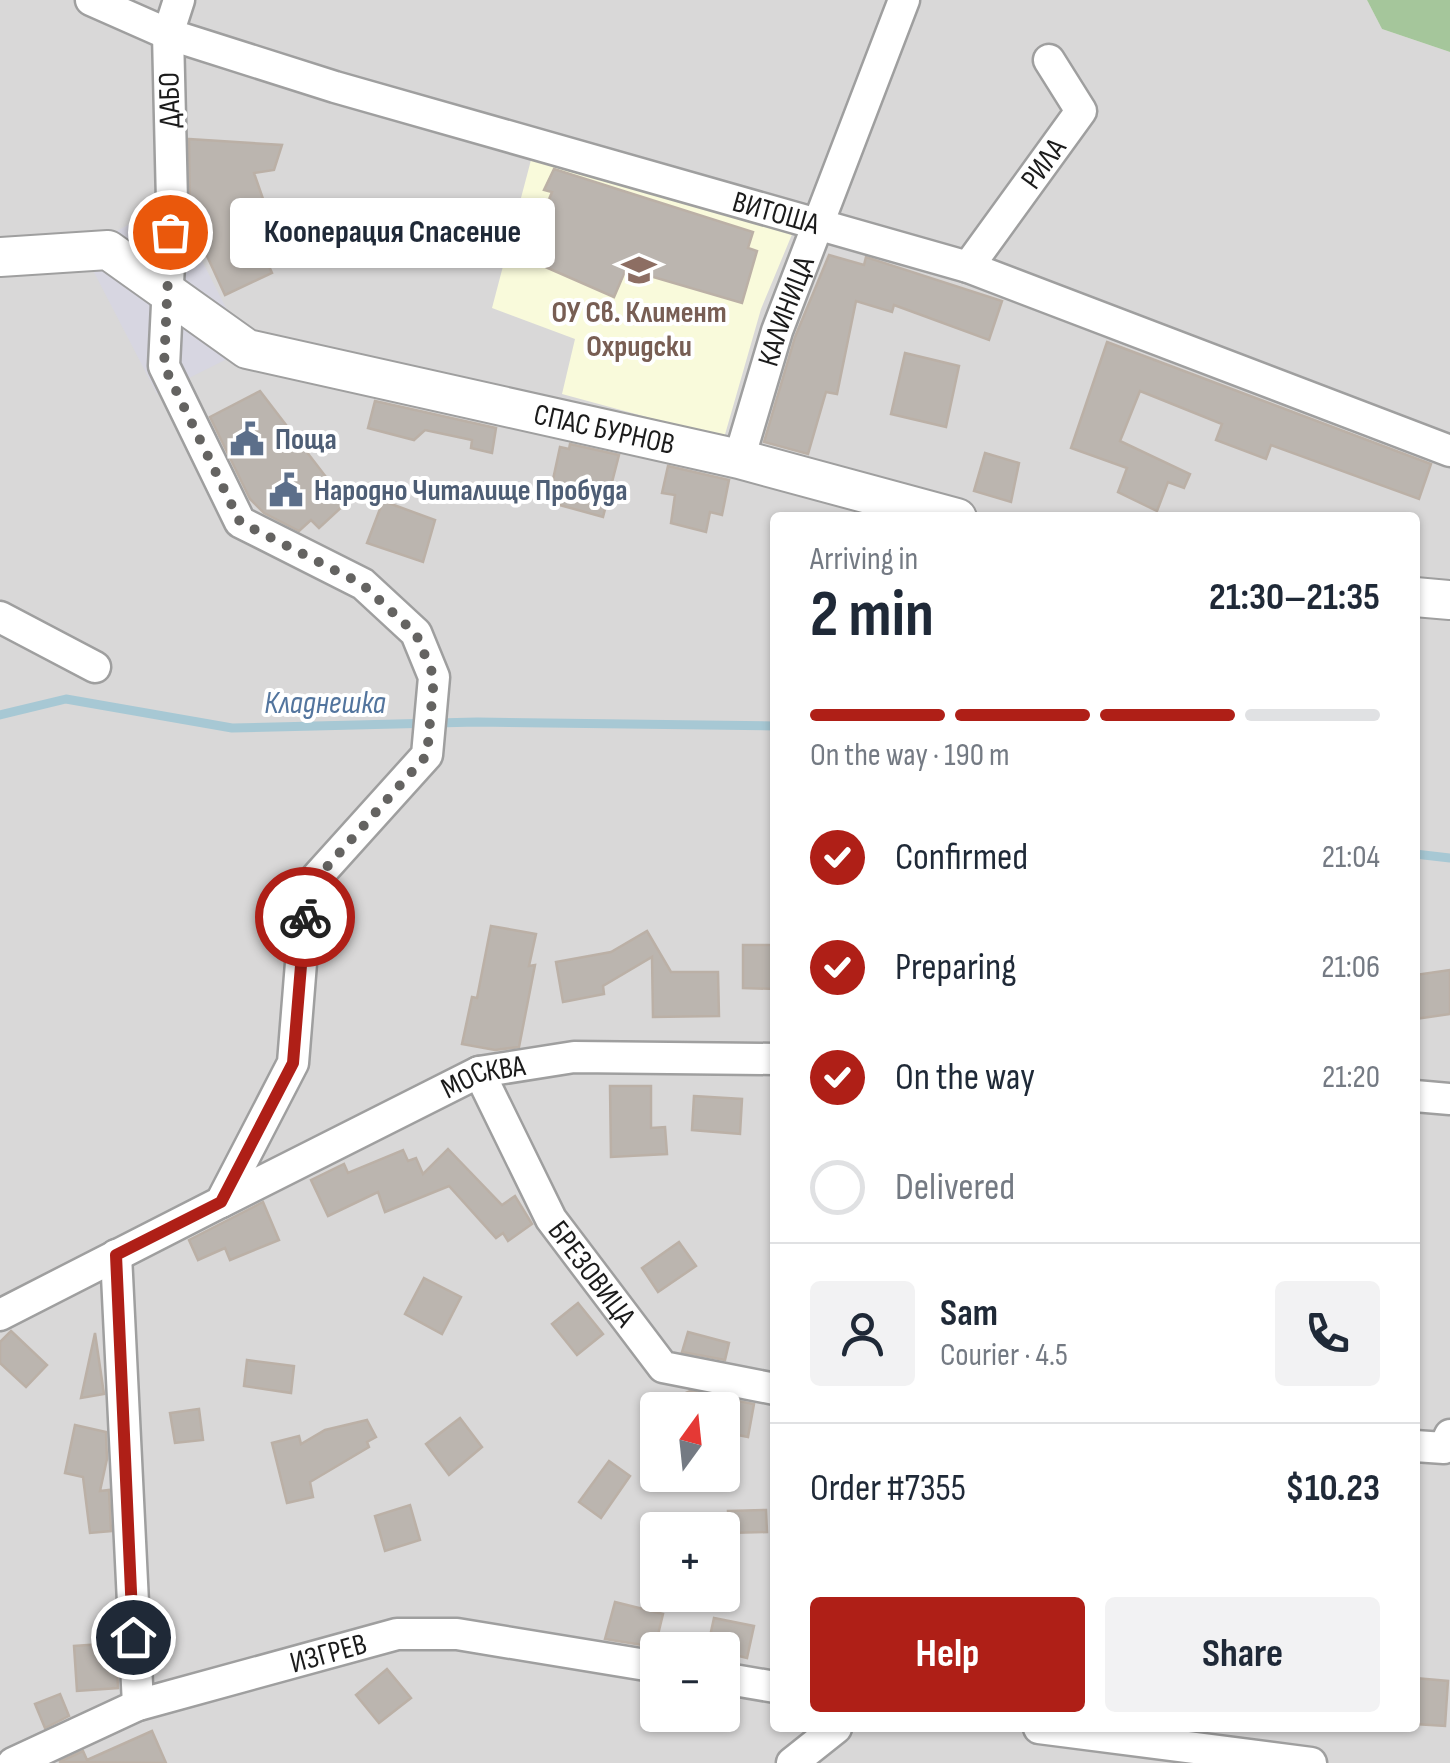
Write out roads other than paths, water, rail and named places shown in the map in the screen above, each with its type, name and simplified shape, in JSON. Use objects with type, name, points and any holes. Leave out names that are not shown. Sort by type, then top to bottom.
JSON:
[{"type":"street","name":"ВИТОША","points":[[92,0],[168,34],[335,88],[968,267],[1450,451]]},
{"type":"street","name":"ДАБО","points":[[179,0],[168,34],[172,202],[164,366],[240,522],[362,584],[416,634],[434,677],[427,755],[308,888],[293,1063],[221,1202]]},
{"type":"street","name":"КАЛИНИЦА","points":[[739,459],[777,331],[904,0]]},
{"type":"street","name":"РИЛА","points":[[968,267],[1081,112],[1049,60]]},
{"type":"street","points":[[0,257],[108,250],[167,292]]},
{"type":"street","name":"СПАС БУРНОВ","points":[[167,292],[248,349],[739,459],[935,512]]},
{"type":"street","points":[[1420,597],[1450,600]]},
{"type":"street","points":[[0,618],[95,667]]},
{"type":"street","name":"МОСКВА","points":[[0,1315],[479,1072],[574,1057],[770,1059]]},
{"type":"street","name":"БРЕЗОВИЦА","points":[[479,1072],[551,1218],[663,1367],[770,1387]]},
{"type":"street","points":[[1420,1096],[1450,1098]]},
{"type":"street","points":[[116,1255],[129,1598],[138,1705]]},
{"type":"street","points":[[1420,1446],[1444,1448],[1450,1434]]},
{"type":"street","name":"ИЗГРЕВ","points":[[13,1763],[138,1705],[398,1634],[457,1634],[640,1664]]},
{"type":"street","points":[[740,1681],[770,1686]]},
{"type":"street","points":[[792,1763],[831,1732]]},
{"type":"street","points":[[1070,1732],[1311,1763]]},
{"type":"waterway","name":"Кладнешка","points":[[0,715],[66,699],[232,728],[477,722],[770,726]]},
{"type":"waterway","name":"Кладнешка","points":[[1420,855],[1450,858]]},
{"type":"place","name":"Кооперация Спасение","points":[[170,232]]},
{"type":"place","name":"ОУ Св. Климент Охридски","points":[[639,270]]},
{"type":"place","name":"Поща","points":[[247,439]]},
{"type":"place","name":"Народно Читалище Пробуда","points":[[286,490]]}]
